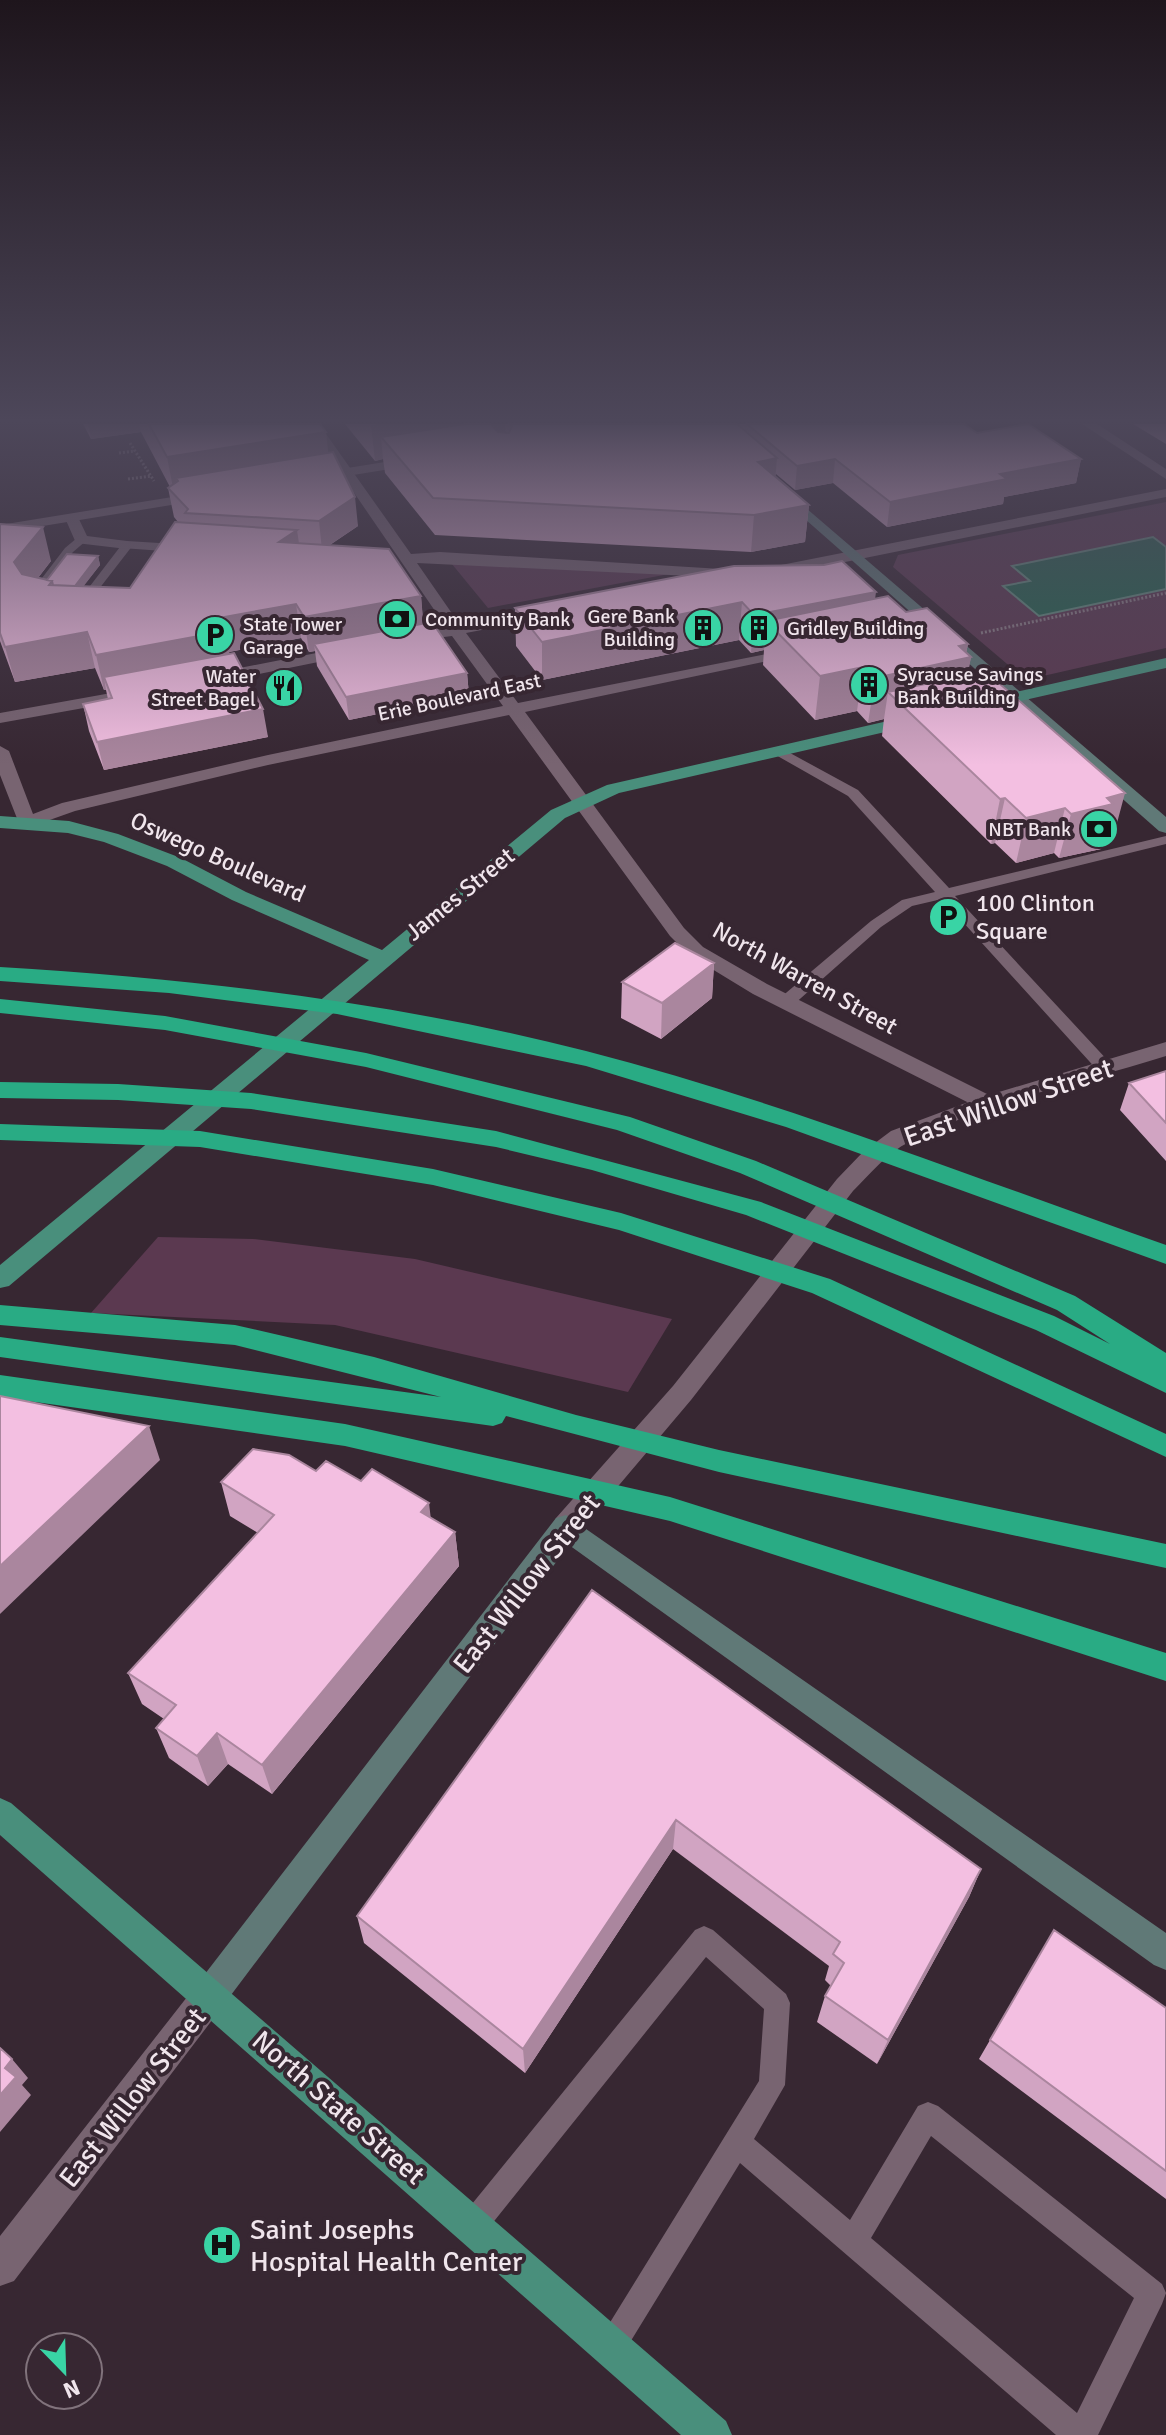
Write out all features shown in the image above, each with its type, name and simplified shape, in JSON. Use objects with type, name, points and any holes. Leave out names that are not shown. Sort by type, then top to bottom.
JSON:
[{"type":"highway","points":[[0,974],[136,981],[311,1000],[479,1032],[668,1081],[1166,1255]]},
{"type":"highway","points":[[0,1006],[165,1023],[366,1060],[622,1123],[748,1167],[1066,1303],[1166,1366]]},
{"type":"highway","points":[[0,1090],[118,1092],[251,1101],[482,1137],[592,1162],[753,1208],[1045,1323],[1166,1383]]},
{"type":"highway","points":[[0,1132],[200,1139],[433,1177],[621,1222],[821,1286],[1166,1446]]},
{"type":"highway","points":[[0,1315],[235,1335],[374,1367],[576,1426],[719,1461],[1166,1556]]},
{"type":"highway","points":[[0,1347],[576,1426]]},
{"type":"highway","points":[[1,1386],[345,1435],[670,1509],[1166,1667]]},
{"type":"main road","points":[[835,538],[922,623],[1016,696],[1166,827]]},
{"type":"main road","points":[[970,707],[1166,663]]},
{"type":"main road","name":"James Street","points":[[0,1279],[558,814],[613,789],[926,717]]},
{"type":"main road","name":"Erie Boulevard East","points":[[0,822],[27,822]]},
{"type":"main road","name":"Oswego Boulevard","points":[[27,822],[69,827],[174,862],[239,896],[382,958]]},
{"type":"main road","points":[[566,1527],[1166,1953]]},
{"type":"main road","name":"East Willow Street","points":[[210,1995],[566,1527]]},
{"type":"main road","name":"North State Street","points":[[0,1814],[712,2435]]},
{"type":"street","name":"North Warren Street","points":[[388,538],[401,560],[456,630],[677,932],[696,951],[786,1002],[987,1103]]},
{"type":"street","points":[[679,589],[946,538]]},
{"type":"street","points":[[81,540],[215,551]]},
{"type":"street","points":[[401,560],[440,557],[756,575]]},
{"type":"street","points":[[391,643],[571,609]]},
{"type":"street","name":"Erie Boulevard East","points":[[27,822],[69,807],[268,760],[821,644]]},
{"type":"street","points":[[195,682],[361,649]]},
{"type":"street","points":[[0,718],[163,688]]},
{"type":"street","points":[[0,751],[27,822]]},
{"type":"street","name":"East Willow Street","points":[[566,1527],[682,1393],[871,1158],[899,1137],[987,1103],[1164,1052]]},
{"type":"street","name":"East Willow Street","points":[[0,2267],[210,1995]]},
{"type":"lane","points":[[46,608],[32,602],[32,597],[69,550],[81,540]]},
{"type":"lane","points":[[73,608],[87,601],[127,545]]},
{"type":"lane","points":[[779,751],[853,793],[943,895],[1105,1068]]},
{"type":"lane","points":[[786,1002],[907,903],[1166,840]]},
{"type":"lane","points":[[473,2225],[704,1939],[777,2003],[772,2085],[611,2347]]},
{"type":"lane","points":[[737,2142],[1081,2435],[1152,2294],[928,2116],[854,2239]]},
{"type":"path","points":[[972,634],[1166,593]]},
{"type":"shaded area","points":[[986,538],[1166,538],[1166,547],[1152,538],[1013,566],[1031,581],[1004,586],[1039,616],[1166,589],[1166,648],[1043,676],[1019,674],[893,567],[898,555]]},
{"type":"shaded area","points":[[1154,538],[1166,547],[1166,589],[1039,616],[1003,586],[1030,581],[1012,566]]},
{"type":"shaded area","points":[[447,558],[685,571],[488,608]]},
{"type":"shaded area","points":[[158,1237],[253,1239],[415,1259],[672,1319],[628,1392],[335,1325],[91,1313]]},
{"type":"building","points":[[0,538],[34,538],[14,562],[22,574],[52,581],[49,585],[130,588],[164,538],[286,538],[279,542],[389,549],[421,596],[304,617],[296,604],[219,618],[226,631],[96,655],[87,632],[5,647],[0,633]]},
{"type":"building","points":[[67,554],[98,556],[75,586],[53,585],[52,581],[47,580]]},
{"type":"building","points":[[842,561],[876,592],[754,615],[742,602],[542,642],[515,608],[734,566],[824,565]]},
{"type":"building","points":[[888,596],[906,612],[927,608],[968,644],[959,646],[971,657],[875,678],[863,667],[820,676],[766,621]]},
{"type":"building","points":[[432,622],[467,673],[346,697],[314,644]]},
{"type":"building","points":[[234,653],[263,709],[97,742],[83,704],[112,698],[104,677]]},
{"type":"building","points":[[985,671],[1125,793],[1107,798],[1113,804],[1071,814],[1065,808],[1026,818],[1005,798],[1000,799],[888,692]]},
{"type":"building","points":[[675,943],[714,963],[662,1003],[622,982]]},
{"type":"building","points":[[1166,1071],[1166,1123],[1129,1083]]},
{"type":"building","points":[[0,1396],[149,1426],[0,1566]]},
{"type":"building","points":[[253,1449],[289,1455],[316,1471],[326,1461],[361,1481],[372,1469],[429,1503],[421,1512],[455,1532],[262,1765],[217,1733],[197,1756],[156,1728],[176,1705],[128,1673],[274,1515],[221,1482]]},
{"type":"building","points":[[592,1590],[981,1869],[888,2040],[825,1996],[844,1963],[833,1954],[840,1942],[676,1820],[523,2049],[357,1916]]},
{"type":"building","points":[[1054,1930],[1166,2008],[1166,2171],[990,2040]]},
{"type":"building","points":[[0,2048],[12,2059],[5,2068],[16,2077],[0,2095]]},
{"type":"place","name":"Community Bank","points":[[397,619]]},
{"type":"place","name":"Gere Bank Building","points":[[703,628]]},
{"type":"place","name":"Gridley Building","points":[[759,628]]},
{"type":"place","name":"State Tower Garage","points":[[215,635]]},
{"type":"place","name":"Syracuse Savings Bank Building","points":[[869,685]]},
{"type":"place","name":"Water Street Bagel","points":[[284,688]]},
{"type":"place","name":"NBT Bank","points":[[1099,829]]},
{"type":"place","name":"100 Clinton Square","points":[[948,917]]},
{"type":"place","name":"Saint Josephs Hospital Health Center","points":[[222,2245]]}]
